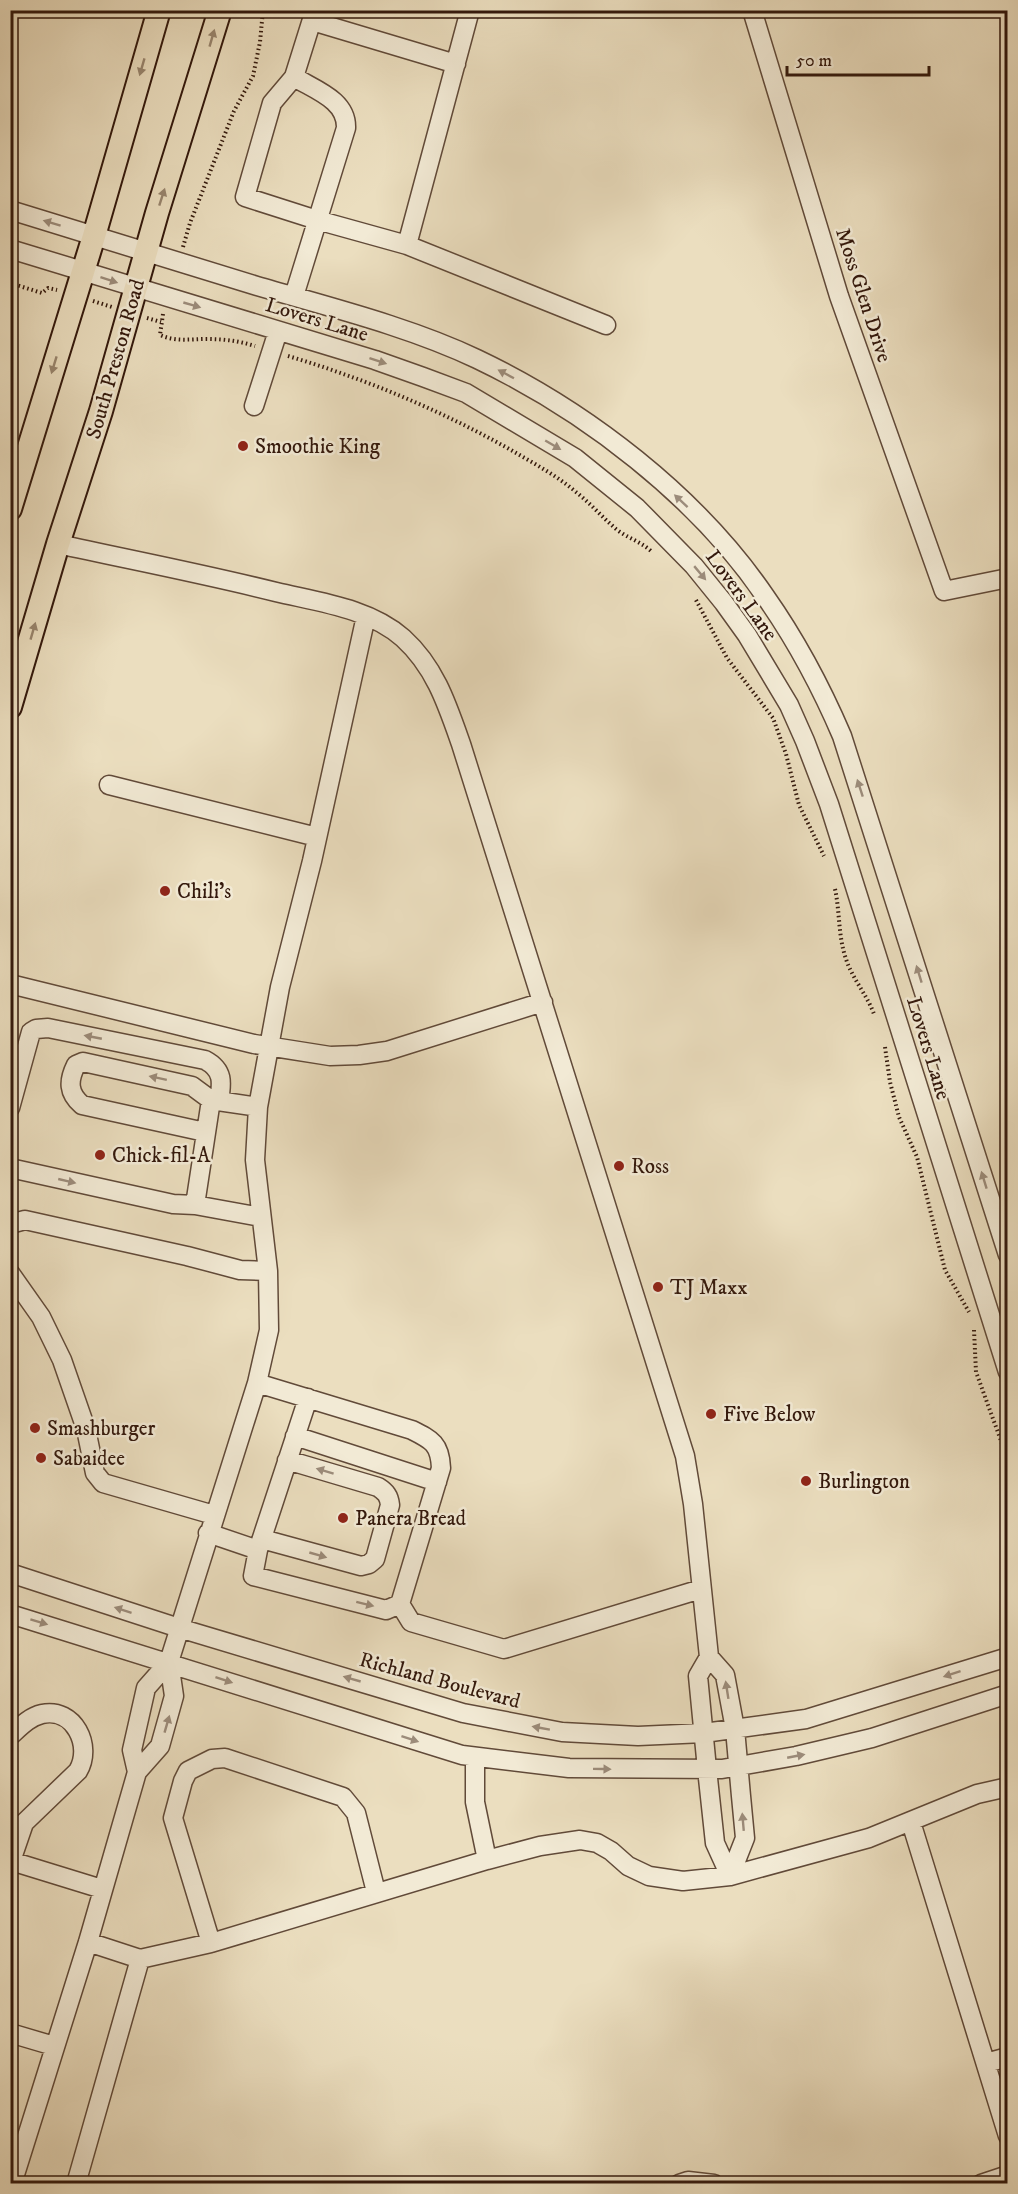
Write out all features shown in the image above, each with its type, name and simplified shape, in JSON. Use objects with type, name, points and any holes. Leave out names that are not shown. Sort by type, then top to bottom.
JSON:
[{"type":"main road","points":[[10,510],[94,236],[159,10]]},
{"type":"main road","name":"South Preston Road","points":[[10,707],[130,313],[145,252],[220,10]]},
{"type":"street","points":[[406,245],[470,10]]},
{"type":"street","name":"Moss Glen Drive","points":[[752,10],[839,296],[944,591],[1008,578]]},
{"type":"street","points":[[456,64],[313,16],[294,77],[272,103],[245,197],[406,245],[606,325]]},
{"type":"street","points":[[294,77],[335,102],[342,109],[346,118],[346,128],[294,296]]},
{"type":"street","name":"Lovers Lane","points":[[10,210],[294,296],[424,338],[474,357],[545,396],[599,431],[662,483],[717,536],[764,594],[810,668],[842,736],[1008,1255]]},
{"type":"street","name":"Lovers Lane","points":[[10,249],[375,360],[465,393],[575,458],[637,508],[694,566],[747,635],[789,705],[819,777],[1008,1372]]},
{"type":"street","points":[[254,406],[278,331]]},
{"type":"street","points":[[58,544],[214,577],[366,616],[400,636],[414,649],[427,664],[442,692],[461,744],[685,1456],[693,1504],[709,1657],[725,1675],[735,1729],[745,1838],[730,1876]]},
{"type":"street","points":[[12,2184],[88,1942],[137,1772],[160,1746],[174,1696],[169,1662],[257,1383],[269,1330],[268,1271],[255,1160],[258,1107],[267,1046],[317,837],[366,616]]},
{"type":"street","points":[[109,785],[317,837]]},
{"type":"street","points":[[10,984],[267,1046],[330,1056],[387,1051],[543,1002]]},
{"type":"street","points":[[10,1108],[31,1032],[36,1029],[48,1028],[205,1060],[219,1071],[221,1085],[205,1132],[195,1205]]},
{"type":"street","points":[[205,1132],[82,1105],[70,1090],[70,1082],[76,1065],[83,1062],[192,1086],[215,1100],[258,1107]]},
{"type":"street","points":[[10,1168],[174,1204],[195,1205],[261,1217]]},
{"type":"street","points":[[10,1224],[25,1220],[240,1270],[268,1271]]},
{"type":"street","points":[[10,1273],[41,1317],[62,1360],[86,1429],[94,1473],[103,1483],[214,1515]]},
{"type":"street","points":[[257,1383],[412,1430],[433,1440],[440,1455],[441,1468],[400,1604],[411,1622],[504,1649],[701,1589]]},
{"type":"street","points":[[308,1398],[260,1544],[253,1576],[386,1610],[400,1604]]},
{"type":"street","points":[[295,1436],[437,1482]]},
{"type":"street","points":[[208,1533],[361,1566],[375,1559],[390,1505],[386,1492],[378,1487],[287,1460]]},
{"type":"street","name":"Richland Boulevard","points":[[10,1573],[179,1628],[463,1713],[562,1732],[628,1735],[704,1732],[806,1719],[1008,1657]]},
{"type":"street","points":[[10,1614],[462,1755],[569,1768],[706,1769],[738,1766],[796,1756],[872,1738],[1008,1694]]},
{"type":"street","points":[[709,1657],[698,1676],[706,1769],[715,1843],[730,1876]]},
{"type":"street","points":[[137,1772],[132,1750],[146,1688],[169,1662]]},
{"type":"street","points":[[10,1736],[31,1718],[43,1714],[64,1716],[81,1736],[84,1754],[83,1764],[78,1772],[24,1823],[10,1861],[102,1889]]},
{"type":"street","points":[[475,1757],[475,1802],[487,1860]]},
{"type":"street","points":[[211,1943],[173,1818],[188,1771],[212,1759],[225,1758],[343,1797],[356,1813],[376,1892]]},
{"type":"street","points":[[88,1942],[140,1959],[211,1943],[487,1860],[540,1846],[580,1840],[597,1843],[611,1851],[628,1866],[649,1876],[683,1881],[730,1876],[869,1838],[977,1794],[1008,1787]]},
{"type":"street","points":[[911,1822],[1008,2136]]},
{"type":"street","points":[[76,2184],[140,1959]]},
{"type":"street","points":[[10,2033],[54,2046]]},
{"type":"street","points":[[986,2063],[1008,2057]]},
{"type":"street","points":[[981,2184],[1008,2175]]},
{"type":"street","points":[[679,2184],[688,2181],[714,2184]]},
{"type":"path","points":[[187,233],[234,111],[253,76],[261,42],[263,10]]},
{"type":"path","points":[[10,283],[33,291],[42,292],[48,288],[161,322],[160,334],[170,339],[238,340],[350,375],[474,429],[567,485],[618,531],[644,544],[652,552]]},
{"type":"path","points":[[692,594],[727,658],[773,718],[786,754],[798,805],[827,865]]},
{"type":"path","points":[[833,883],[846,962],[876,1019]]},
{"type":"path","points":[[884,1038],[890,1082],[899,1117],[917,1157],[945,1270],[974,1321],[976,1372],[1008,1460]]},
{"type":"place","name":"Smoothie King","points":[[243,446]]},
{"type":"place","name":"Chili's","points":[[165,891]]},
{"type":"place","name":"Chick-fil-A","points":[[100,1155]]},
{"type":"place","name":"Ross","points":[[619,1166]]},
{"type":"place","name":"TJ Maxx","points":[[658,1287]]},
{"type":"place","name":"Five Below","points":[[711,1414]]},
{"type":"place","name":"Smashburger","points":[[35,1428]]},
{"type":"place","name":"Sabaidee","points":[[41,1458]]},
{"type":"place","name":"Burlington","points":[[806,1481]]},
{"type":"place","name":"Panera Bread","points":[[343,1518]]}]
